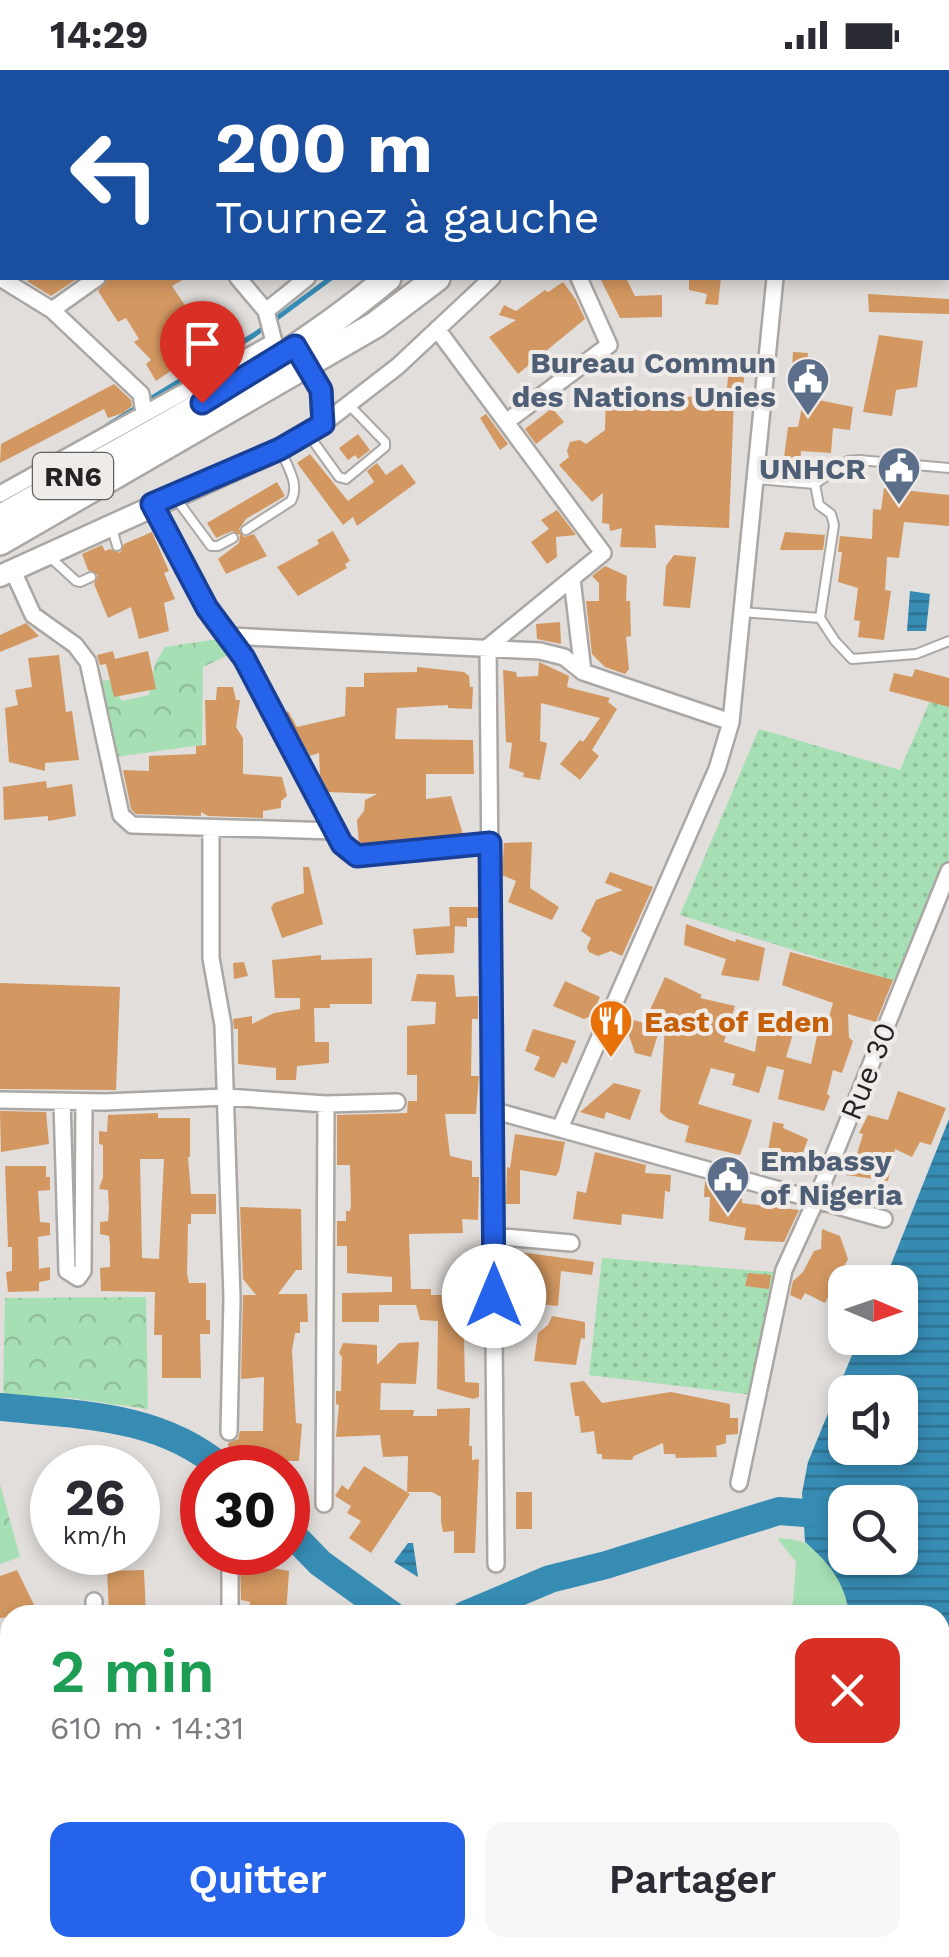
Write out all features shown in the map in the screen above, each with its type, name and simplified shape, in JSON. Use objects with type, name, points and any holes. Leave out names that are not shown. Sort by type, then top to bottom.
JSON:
[{"type":"highway","name":"RN6","points":[[0,542],[292,351],[385,280]]},
{"type":"highway","name":"RN6","points":[[0,518],[292,351],[375,324],[434,280]]},
{"type":"main road","points":[[6,574],[316,429],[321,390],[292,351]]},
{"type":"street","points":[[3,280],[52,310],[141,394],[144,413]]},
{"type":"street","points":[[52,310],[95,280]]},
{"type":"street","points":[[0,494],[144,413],[292,351],[240,280]]},
{"type":"street","points":[[266,312],[305,280]]},
{"type":"street","points":[[316,429],[350,406],[490,280]]},
{"type":"street","points":[[506,422],[609,345],[580,280]]},
{"type":"street","points":[[560,1128],[717,769],[731,722],[775,280]]},
{"type":"street","points":[[437,329],[604,553],[488,647]]},
{"type":"street","points":[[152,504],[207,608],[230,636],[348,852],[357,856],[490,843]]},
{"type":"street","points":[[6,574],[33,614],[75,645],[88,662],[121,815],[132,825],[335,832]]},
{"type":"street","points":[[572,579],[583,672]]},
{"type":"street","points":[[230,636],[540,651],[564,657],[583,672],[731,722]]},
{"type":"street","points":[[488,647],[496,1564]]},
{"type":"street","points":[[211,828],[211,958],[223,1025],[226,1097],[232,1298],[230,1432]]},
{"type":"street","name":"Rue 30","points":[[739,1483],[784,1270],[949,871]]},
{"type":"street","points":[[0,1100],[84,1102],[226,1097],[326,1104],[398,1102]]},
{"type":"street","points":[[62,1102],[67,1271],[78,1278],[83,1270],[84,1102]]},
{"type":"street","points":[[324,1504],[326,1104]]},
{"type":"street","points":[[492,1110],[884,1219]]},
{"type":"street","points":[[65,1203],[83,1204]]},
{"type":"street","points":[[493,1236],[571,1243]]},
{"type":"street","points":[[230,1575],[230,1605]]},
{"type":"lane","points":[[316,429],[338,478],[346,479],[385,447],[350,406]]},
{"type":"lane","points":[[246,530],[291,501],[295,494],[280,449]]},
{"type":"lane","points":[[756,479],[815,484],[848,461],[949,468]]},
{"type":"lane","points":[[815,484],[819,505],[831,514],[834,525],[820,618],[835,641],[852,659],[916,654],[949,641]]},
{"type":"lane","points":[[173,495],[211,546],[232,538]]},
{"type":"lane","points":[[111,524],[118,546]]},
{"type":"lane","points":[[48,554],[76,580],[91,577]]},
{"type":"lane","points":[[742,612],[820,618]]},
{"type":"green space","points":[[218,639],[230,654],[203,667],[202,745],[115,757],[98,681],[109,680],[122,701],[149,695],[155,664],[165,647]]},
{"type":"green space","points":[[933,694],[949,701],[949,886],[910,986],[680,915],[759,729],[900,770]]},
{"type":"green space","points":[[602,1258],[774,1272],[753,1395],[589,1375]]},
{"type":"green space","points":[[146,1297],[148,1409],[71,1398],[3,1397],[5,1298]]},
{"type":"green space","points":[[0,1484],[20,1557],[0,1564]]},
{"type":"green space","points":[[777,1538],[802,1542],[820,1554],[828,1562],[828,1575],[835,1575],[840,1583],[847,1605],[793,1605],[796,1562]]},
{"type":"water","points":[[910,591],[930,594],[926,631],[907,631]]},
{"type":"water","points":[[949,1119],[949,1605],[847,1605],[835,1575],[918,1575],[918,1485],[828,1485],[828,1566],[805,1542],[802,1493],[808,1462],[828,1413],[828,1465],[918,1465],[918,1375],[844,1375],[852,1355],[918,1355],[918,1265],[891,1265]]},
{"type":"water","points":[[408,1543],[413,1543],[418,1577],[394,1562]]},
{"type":"building","points":[[29,280],[75,280],[51,296]]},
{"type":"building","points":[[106,280],[182,280],[172,286],[186,307],[190,304],[200,320],[204,316],[209,345],[156,381],[146,364],[151,360],[134,342],[139,339],[126,318],[118,322],[98,291]]},
{"type":"building","points":[[601,280],[627,280],[635,296],[662,295],[662,317],[620,318]]},
{"type":"building","points":[[689,280],[721,280],[718,305],[705,304],[707,294],[689,290]]},
{"type":"building","points":[[563,282],[585,319],[518,374],[489,337],[516,320],[499,315],[504,305],[516,311]]},
{"type":"building","points":[[868,294],[949,299],[949,314],[869,312]]},
{"type":"building","points":[[879,335],[923,341],[917,387],[896,390],[892,416],[863,412]]},
{"type":"building","points":[[793,352],[808,353],[805,386],[791,385]]},
{"type":"building","points":[[728,376],[744,377],[743,389],[727,388]]},
{"type":"building","points":[[114,384],[131,400],[132,406],[123,413],[108,418],[104,409],[0,463],[1,444]]},
{"type":"building","points":[[606,394],[734,398],[729,528],[655,525],[656,548],[620,547],[622,528],[610,531],[609,524],[602,523],[603,493],[592,502],[559,465],[569,457],[570,442],[580,440],[586,444],[605,430]]},
{"type":"building","points":[[804,397],[853,407],[850,430],[833,428],[831,453],[801,451],[800,473],[782,473],[788,427],[798,427]]},
{"type":"building","points":[[552,408],[564,422],[536,444],[525,429]]},
{"type":"building","points":[[486,414],[508,444],[500,450],[480,418]]},
{"type":"building","points":[[358,434],[370,450],[358,459],[355,455],[348,460],[339,448]]},
{"type":"building","points":[[310,454],[348,501],[374,482],[367,471],[377,463],[386,475],[402,464],[416,483],[357,526],[353,517],[343,525],[297,463]]},
{"type":"building","points":[[277,482],[285,496],[246,519],[239,529],[244,537],[254,534],[267,556],[226,574],[218,559],[239,543],[240,535],[232,531],[216,538],[207,523]]},
{"type":"building","points":[[884,488],[949,495],[949,526],[904,522],[899,558],[887,557],[885,590],[891,591],[884,640],[858,637],[860,621],[854,620],[858,588],[838,582],[842,552],[838,552],[840,536],[872,539],[873,509],[881,510]]},
{"type":"building","points":[[557,510],[576,535],[556,537],[557,557],[547,564],[531,542],[549,529],[541,520]]},
{"type":"building","points":[[333,531],[350,561],[345,564],[347,568],[298,596],[277,567],[319,544],[317,540]]},
{"type":"building","points":[[152,532],[169,571],[164,573],[175,599],[164,603],[169,631],[139,639],[131,607],[108,618],[94,584],[98,575],[88,570],[82,554],[102,545],[105,551],[120,553],[124,544]]},
{"type":"building","points":[[785,532],[825,535],[823,550],[780,550]]},
{"type":"building","points":[[674,555],[696,557],[690,608],[663,606],[666,566]]},
{"type":"building","points":[[605,566],[627,576],[631,636],[626,637],[629,669],[625,674],[605,667],[592,654],[586,601],[599,601],[599,583],[592,576]]},
{"type":"building","points":[[560,622],[561,644],[537,639],[536,624]]},
{"type":"building","points":[[26,623],[39,636],[0,652],[0,635]]},
{"type":"building","points":[[113,651],[115,659],[148,651],[156,689],[114,697],[106,664],[100,665],[97,655]]},
{"type":"building","points":[[59,655],[66,712],[72,711],[79,760],[45,763],[45,771],[9,762],[5,708],[18,705],[15,690],[32,687],[28,658]]},
{"type":"building","points":[[539,662],[569,676],[567,687],[610,698],[608,702],[617,709],[592,750],[599,756],[580,780],[560,764],[600,718],[541,703],[540,741],[547,743],[540,780],[523,777],[524,773],[509,768],[512,743],[506,742],[503,670],[516,672],[517,677],[538,676]]},
{"type":"building","points":[[417,667],[464,672],[473,687],[472,709],[448,705],[397,708],[395,739],[473,740],[474,774],[426,774],[426,799],[451,796],[463,834],[359,845],[357,820],[364,811],[365,800],[377,794],[328,792],[320,776],[319,753],[310,756],[286,713],[297,727],[345,716],[346,687],[364,687],[364,673],[417,672]]},
{"type":"building","points":[[915,669],[949,678],[949,707],[889,691],[894,673],[912,677]]},
{"type":"building","points":[[217,687],[233,687],[236,700],[240,700],[236,727],[243,738],[243,774],[282,777],[287,796],[281,801],[281,808],[263,811],[263,818],[208,816],[201,812],[201,816],[136,814],[131,809],[123,770],[149,771],[149,756],[196,754],[196,746],[206,745],[205,700],[216,700]]},
{"type":"building","points":[[46,781],[47,788],[72,784],[76,816],[48,821],[48,816],[4,820],[3,787]]},
{"type":"building","points":[[532,842],[530,888],[559,907],[552,920],[508,902],[516,881],[502,875],[504,843]]},
{"type":"building","points":[[303,867],[309,867],[323,924],[282,938],[271,908],[274,903],[304,893]]},
{"type":"building","points":[[610,872],[653,887],[622,956],[611,951],[598,956],[589,952],[591,938],[581,931],[596,900],[623,890],[605,883]]},
{"type":"building","points":[[449,907],[479,907],[479,918],[467,918],[467,927],[455,926],[454,953],[416,955],[413,929],[450,926]]},
{"type":"building","points":[[686,924],[765,948],[759,981],[721,975],[726,959],[684,945]]},
{"type":"building","points":[[790,952],[893,980],[876,1022],[848,1014],[849,1038],[853,1041],[842,1073],[833,1070],[824,1111],[778,1099],[784,1070],[767,1066],[759,1093],[732,1085],[735,1074],[711,1068],[698,1104],[752,1120],[747,1136],[740,1155],[685,1142],[689,1126],[660,1112],[665,1025],[661,1024],[651,1057],[635,1053],[626,1027],[630,1019],[644,1023],[665,977],[702,995],[700,998],[735,1006],[724,1042],[755,1052],[761,1012],[793,1020],[796,1024],[786,1057],[811,1064],[819,1026],[826,1028],[833,1003],[782,985]]},
{"type":"building","points":[[321,955],[321,960],[372,958],[372,1004],[314,1008],[315,1042],[329,1042],[329,1063],[297,1066],[296,1080],[276,1080],[276,1068],[238,1064],[238,1029],[234,1029],[233,1019],[252,1016],[252,1024],[274,1013],[300,1009],[300,998],[275,998],[272,960]]},
{"type":"building","points":[[244,962],[248,976],[234,979],[233,963]]},
{"type":"building","points":[[417,974],[454,975],[456,997],[478,996],[478,1019],[472,1019],[471,1076],[479,1076],[476,1114],[445,1114],[450,1156],[472,1161],[472,1177],[479,1177],[478,1220],[462,1219],[463,1233],[409,1234],[411,1289],[431,1289],[431,1295],[466,1295],[470,1332],[464,1339],[465,1382],[479,1383],[479,1397],[473,1399],[437,1389],[438,1321],[420,1320],[416,1305],[379,1305],[379,1322],[342,1322],[342,1293],[392,1292],[392,1277],[347,1273],[347,1246],[337,1246],[337,1221],[346,1221],[351,1205],[350,1165],[337,1165],[337,1115],[407,1113],[408,1101],[417,1101],[417,1075],[407,1075],[407,1026],[435,1024],[436,1002],[411,1001]]},
{"type":"building","points":[[565,981],[600,997],[591,1016],[584,1019],[553,1006]]},
{"type":"building","points":[[0,983],[120,987],[116,1090],[0,1089]]},
{"type":"building","points":[[533,1029],[576,1041],[567,1064],[562,1062],[554,1078],[534,1070],[540,1057],[525,1051]]},
{"type":"building","points":[[614,1083],[641,1090],[630,1120],[606,1112],[604,1119],[580,1112]]},
{"type":"building","points":[[898,1091],[946,1108],[931,1145],[920,1142],[912,1157],[895,1149],[888,1181],[846,1175],[850,1164],[854,1164],[863,1134],[859,1133],[868,1115],[888,1120]]},
{"type":"building","points":[[0,1111],[46,1112],[49,1144],[1,1152]]},
{"type":"building","points":[[158,1113],[158,1118],[190,1118],[191,1194],[216,1194],[216,1214],[191,1214],[188,1224],[189,1283],[206,1283],[206,1320],[210,1320],[210,1334],[200,1334],[201,1378],[162,1378],[162,1335],[154,1335],[155,1292],[101,1291],[100,1268],[110,1267],[110,1245],[109,1236],[100,1234],[100,1222],[108,1221],[109,1208],[108,1190],[99,1189],[103,1145],[99,1144],[99,1131],[107,1132],[108,1115]],"holes":[[[140,1159],[164,1159],[159,1259],[142,1258]]]},
{"type":"building","points":[[773,1122],[784,1124],[783,1128],[808,1139],[796,1171],[766,1163]]},
{"type":"building","points":[[515,1134],[565,1142],[556,1176],[520,1170],[520,1204],[506,1204],[507,1167],[510,1168]]},
{"type":"building","points":[[595,1152],[646,1165],[645,1173],[671,1175],[670,1192],[665,1191],[663,1219],[622,1214],[621,1225],[573,1219],[577,1191],[586,1193]]},
{"type":"building","points":[[5,1166],[46,1166],[46,1177],[50,1177],[50,1190],[38,1191],[40,1222],[50,1223],[50,1235],[38,1237],[39,1269],[50,1267],[50,1280],[39,1282],[39,1291],[8,1292],[6,1272],[12,1271],[12,1247],[8,1247]]},
{"type":"building","points":[[705,1181],[720,1185],[732,1193],[732,1198],[742,1199],[742,1203],[799,1210],[784,1242],[744,1240],[746,1228],[709,1221],[710,1197],[704,1197]]},
{"type":"building","points":[[240,1207],[301,1209],[302,1270],[296,1270],[278,1294],[307,1294],[308,1322],[300,1322],[300,1333],[295,1333],[292,1350],[296,1423],[302,1424],[300,1445],[228,1445],[238,1439],[240,1431],[263,1431],[264,1377],[241,1379],[243,1295],[256,1295],[243,1279]]},
{"type":"building","points":[[822,1229],[840,1236],[848,1259],[845,1265],[828,1265],[825,1303],[805,1293],[801,1300],[790,1295],[793,1281],[803,1272],[814,1251],[821,1249]]},
{"type":"building","points":[[505,1250],[594,1262],[592,1275],[561,1271],[558,1306],[521,1302],[522,1293],[505,1291]]},
{"type":"building","points":[[748,1273],[771,1275],[769,1289],[745,1286]]},
{"type":"building","points":[[552,1316],[585,1322],[585,1339],[581,1338],[576,1365],[534,1361],[538,1333]]},
{"type":"building","points":[[419,1342],[416,1384],[381,1383],[380,1410],[414,1410],[413,1416],[437,1416],[437,1409],[470,1408],[469,1446],[472,1460],[479,1459],[475,1553],[454,1553],[454,1531],[443,1532],[441,1497],[432,1492],[407,1492],[408,1456],[383,1457],[380,1435],[336,1437],[336,1391],[341,1391],[339,1353],[343,1343],[377,1345],[377,1365],[399,1343]]},
{"type":"building","points":[[584,1381],[602,1403],[671,1392],[730,1404],[730,1418],[738,1418],[738,1434],[726,1435],[726,1443],[716,1446],[717,1457],[676,1458],[675,1454],[664,1454],[663,1443],[632,1460],[602,1459],[602,1454],[597,1454],[594,1431],[581,1433],[579,1416],[575,1416],[570,1383]]},
{"type":"building","points":[[364,1466],[410,1494],[371,1553],[349,1538],[361,1521],[347,1513],[351,1506],[335,1496],[342,1485],[348,1490]]},
{"type":"building","points":[[516,1492],[532,1492],[532,1529],[516,1529]]},
{"type":"building","points":[[17,1570],[34,1605],[0,1605],[0,1576]]},
{"type":"building","points":[[107,1575],[144,1575],[146,1605],[109,1605]]},
{"type":"building","points":[[240,1575],[289,1575],[287,1605],[250,1605],[241,1600]]},
{"type":"waterway","points":[[107,426],[254,335],[328,280]]},
{"type":"waterway","points":[[0,1407],[117,1420],[188,1445]]},
{"type":"waterway","points":[[489,1605],[550,1579],[779,1511],[828,1515]]},
{"type":"waterway","points":[[310,1553],[378,1605]]},
{"type":"place","name":"Bureau Commun des Nations Unies","points":[[808,417]]},
{"type":"place","name":"UNHCR","points":[[899,506]]},
{"type":"place","name":"East of Eden","points":[[611,1059]]},
{"type":"place","name":"Embassy of Nigeria","points":[[728,1215]]},
{"type":"route","points":[[202,403],[295,346],[321,390],[323,424],[280,449],[152,504],[207,608],[244,658],[342,844],[357,856],[490,843],[494,1296]]}]
